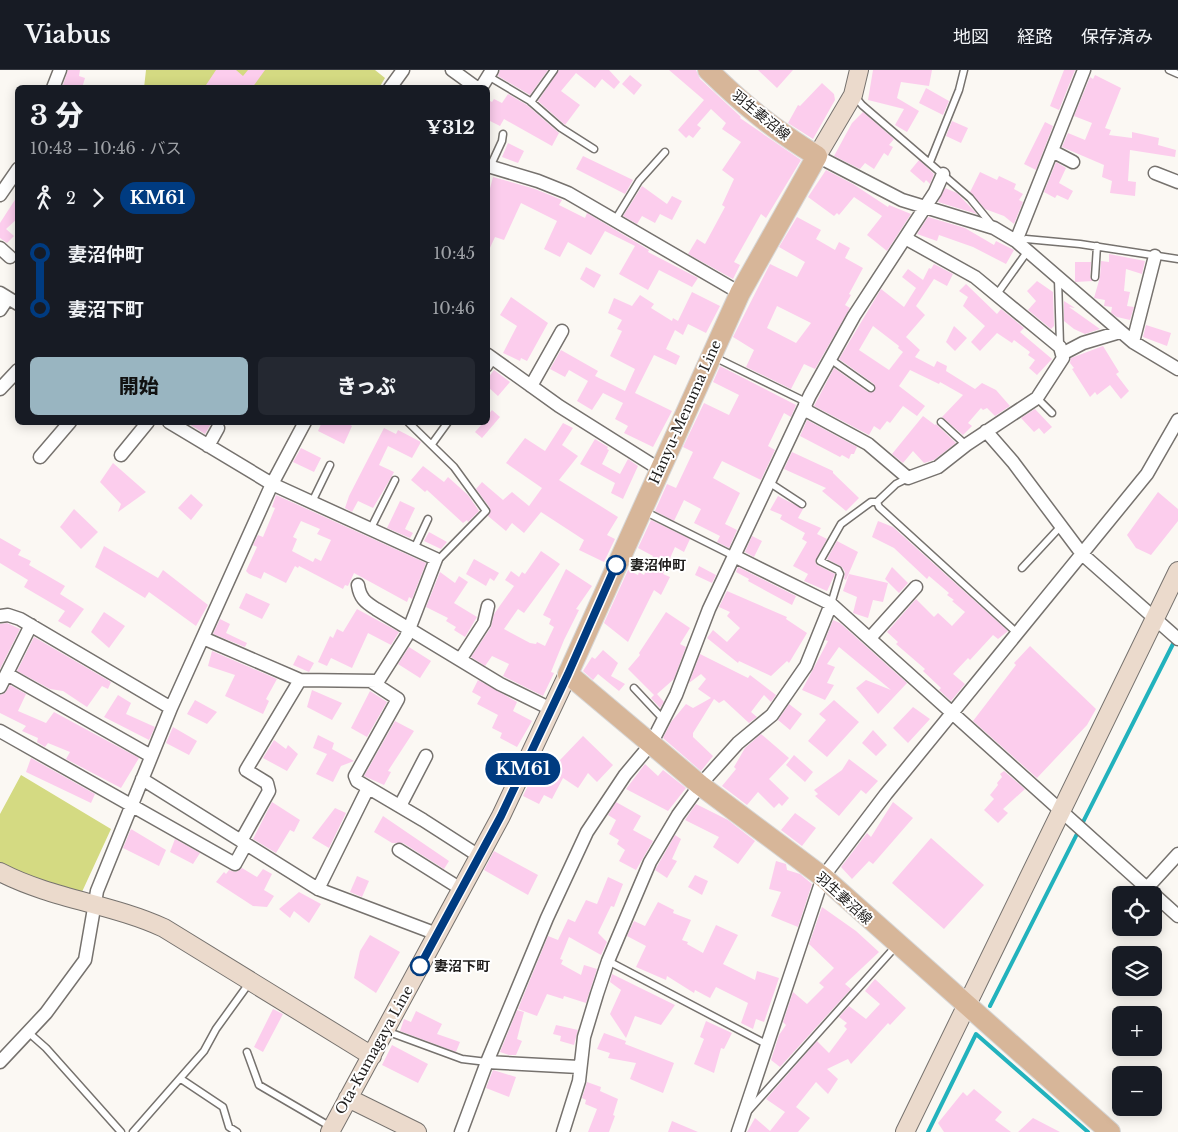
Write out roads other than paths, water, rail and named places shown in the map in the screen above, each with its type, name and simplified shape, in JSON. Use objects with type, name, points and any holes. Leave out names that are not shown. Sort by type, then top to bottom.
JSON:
[{"type":"main road","name":"羽生妻沼線","points":[[708,70],[775,130],[817,156]]},
{"type":"main road","name":"Hanyu-Menuma Line","points":[[568,674],[740,293],[817,156]]},
{"type":"main road","name":"羽生妻沼線","points":[[568,674],[700,786],[823,877],[896,945],[1110,1132]]},
{"type":"street","points":[[54,85],[60,70]]},
{"type":"street","points":[[392,85],[403,70]]},
{"type":"street","points":[[452,70],[474,85]]},
{"type":"street","points":[[860,70],[853,95],[817,156],[895,196],[924,207],[994,228],[1016,242],[1133,342],[1178,369]]},
{"type":"street","points":[[1016,242],[1084,70]]},
{"type":"street","points":[[481,85],[490,73]]},
{"type":"street","points":[[1052,152],[1073,162]]},
{"type":"street","points":[[490,167],[538,181],[568,193],[740,293]]},
{"type":"street","points":[[0,195],[15,173]]},
{"type":"street","points":[[1155,173],[1178,182]]},
{"type":"street","points":[[461,1132],[487,1062],[587,832],[625,775],[651,744],[676,695],[710,609],[805,405],[854,316],[905,238],[943,174]]},
{"type":"street","points":[[805,405],[807,411],[868,444],[908,478],[938,467],[986,431],[1037,398],[1055,373],[1063,358],[1061,350],[997,294],[961,267],[905,238]]},
{"type":"street","points":[[0,248],[10,257]]},
{"type":"street","points":[[1133,342],[1155,256]]},
{"type":"street","points":[[0,310],[11,298]]},
{"type":"street","points":[[531,386],[562,331]]},
{"type":"street","points":[[1061,350],[1120,332]]},
{"type":"street","points":[[490,361],[659,469]]},
{"type":"street","points":[[0,389],[15,373]]},
{"type":"street","points":[[738,1132],[823,877],[886,794],[1147,474],[1178,420]]},
{"type":"street","points":[[40,457],[67,425]]},
{"type":"street","points":[[121,455],[146,425]]},
{"type":"street","points":[[174,425],[272,484],[436,559],[406,637],[378,681],[300,680],[203,638]]},
{"type":"street","points":[[0,1062],[29,1033],[85,960],[94,905],[151,756],[272,484],[302,425]]},
{"type":"street","points":[[208,446],[218,428]]},
{"type":"street","points":[[986,431],[1013,462],[1082,554],[1178,640]]},
{"type":"street","points":[[734,556],[831,604],[1145,886]]},
{"type":"street","points":[[905,1132],[1178,571]]},
{"type":"street","points":[[358,585],[359,594],[364,601],[408,630],[551,709]]},
{"type":"street","points":[[870,638],[916,587]]},
{"type":"street","points":[[563,1132],[579,1081],[584,1036],[608,961],[650,862],[678,816],[700,786],[738,742],[772,715],[806,666],[831,604]]},
{"type":"street","points":[[460,660],[484,623],[488,606]]},
{"type":"street","points":[[0,616],[8,614],[31,625],[171,708]]},
{"type":"street","points":[[0,687],[31,625]]},
{"type":"street","points":[[6,674],[151,756]]},
{"type":"street","name":"Ota-Kumagaya Line","points":[[331,1130],[501,816],[568,674]]},
{"type":"street","points":[[0,731],[235,864],[243,843],[269,791],[267,784],[246,770],[300,680]]},
{"type":"street","points":[[372,682],[398,699],[355,776],[357,781],[479,856]]},
{"type":"street","points":[[400,806],[426,756]]},
{"type":"street","points":[[142,779],[318,889],[437,934]]},
{"type":"street","points":[[318,889],[368,788]]},
{"type":"street","points":[[399,850],[461,889]]},
{"type":"street","points":[[1149,886],[1178,854]]},
{"type":"street","points":[[0,872],[20,883],[144,919],[164,928],[372,1056]]},
{"type":"street","points":[[1162,899],[1176,910]]},
{"type":"street","points":[[487,1062],[579,1068]]},
{"type":"street","points":[[348,1098],[417,1132]]},
{"type":"lane","points":[[531,102],[554,70]]},
{"type":"lane","points":[[930,162],[959,90],[964,70]]},
{"type":"lane","points":[[1169,70],[1178,74]]},
{"type":"lane","points":[[490,73],[531,102],[561,128],[594,149]]},
{"type":"lane","points":[[853,95],[862,105],[970,198],[994,228]]},
{"type":"lane","points":[[490,165],[502,141],[503,134]]},
{"type":"lane","points":[[615,220],[639,181],[665,152]]},
{"type":"lane","points":[[1016,242],[1026,239],[1097,246],[1178,259]]},
{"type":"lane","points":[[1095,277],[1097,246]]},
{"type":"lane","points":[[997,294],[1028,252]]},
{"type":"lane","points":[[1058,279],[1061,350]]},
{"type":"lane","points":[[711,355],[802,400],[805,405]]},
{"type":"lane","points":[[830,359],[870,388]]},
{"type":"lane","points":[[1037,398],[1052,413]]},
{"type":"lane","points":[[941,422],[966,445]]},
{"type":"lane","points":[[411,425],[432,444],[468,486],[486,512],[433,565]]},
{"type":"lane","points":[[432,444],[446,425]]},
{"type":"lane","points":[[312,502],[330,465]]},
{"type":"lane","points":[[831,604],[840,574],[838,570],[820,561],[841,524],[870,502],[877,502],[896,484],[908,478]]},
{"type":"lane","points":[[371,528],[395,480]]},
{"type":"lane","points":[[770,483],[802,504]]},
{"type":"lane","points":[[877,502],[879,507],[1017,633]]},
{"type":"lane","points":[[641,509],[734,556]]},
{"type":"lane","points":[[414,549],[428,519]]},
{"type":"lane","points":[[1022,568],[1062,526]]},
{"type":"lane","points":[[634,688],[663,720]]},
{"type":"lane","points":[[743,1116],[896,945]]},
{"type":"lane","points":[[608,961],[766,1044]]},
{"type":"lane","points":[[133,1132],[204,1051],[216,1029],[250,982]]},
{"type":"lane","points":[[386,1031],[462,1059],[487,1062]]},
{"type":"lane","points":[[29,1033],[46,1048],[121,1132]]},
{"type":"lane","points":[[246,1052],[259,1085],[331,1130]]},
{"type":"lane","points":[[181,1079],[223,1107],[229,1127],[237,1132]]},
{"type":"waterway","points":[[990,1006],[1175,640]]},
{"type":"waterway","points":[[928,1132],[976,1034],[1088,1132]]},
{"type":"place","name":"妻沼仲町","points":[[616,565]]},
{"type":"place","name":"妻沼下町","points":[[420,966]]}]
